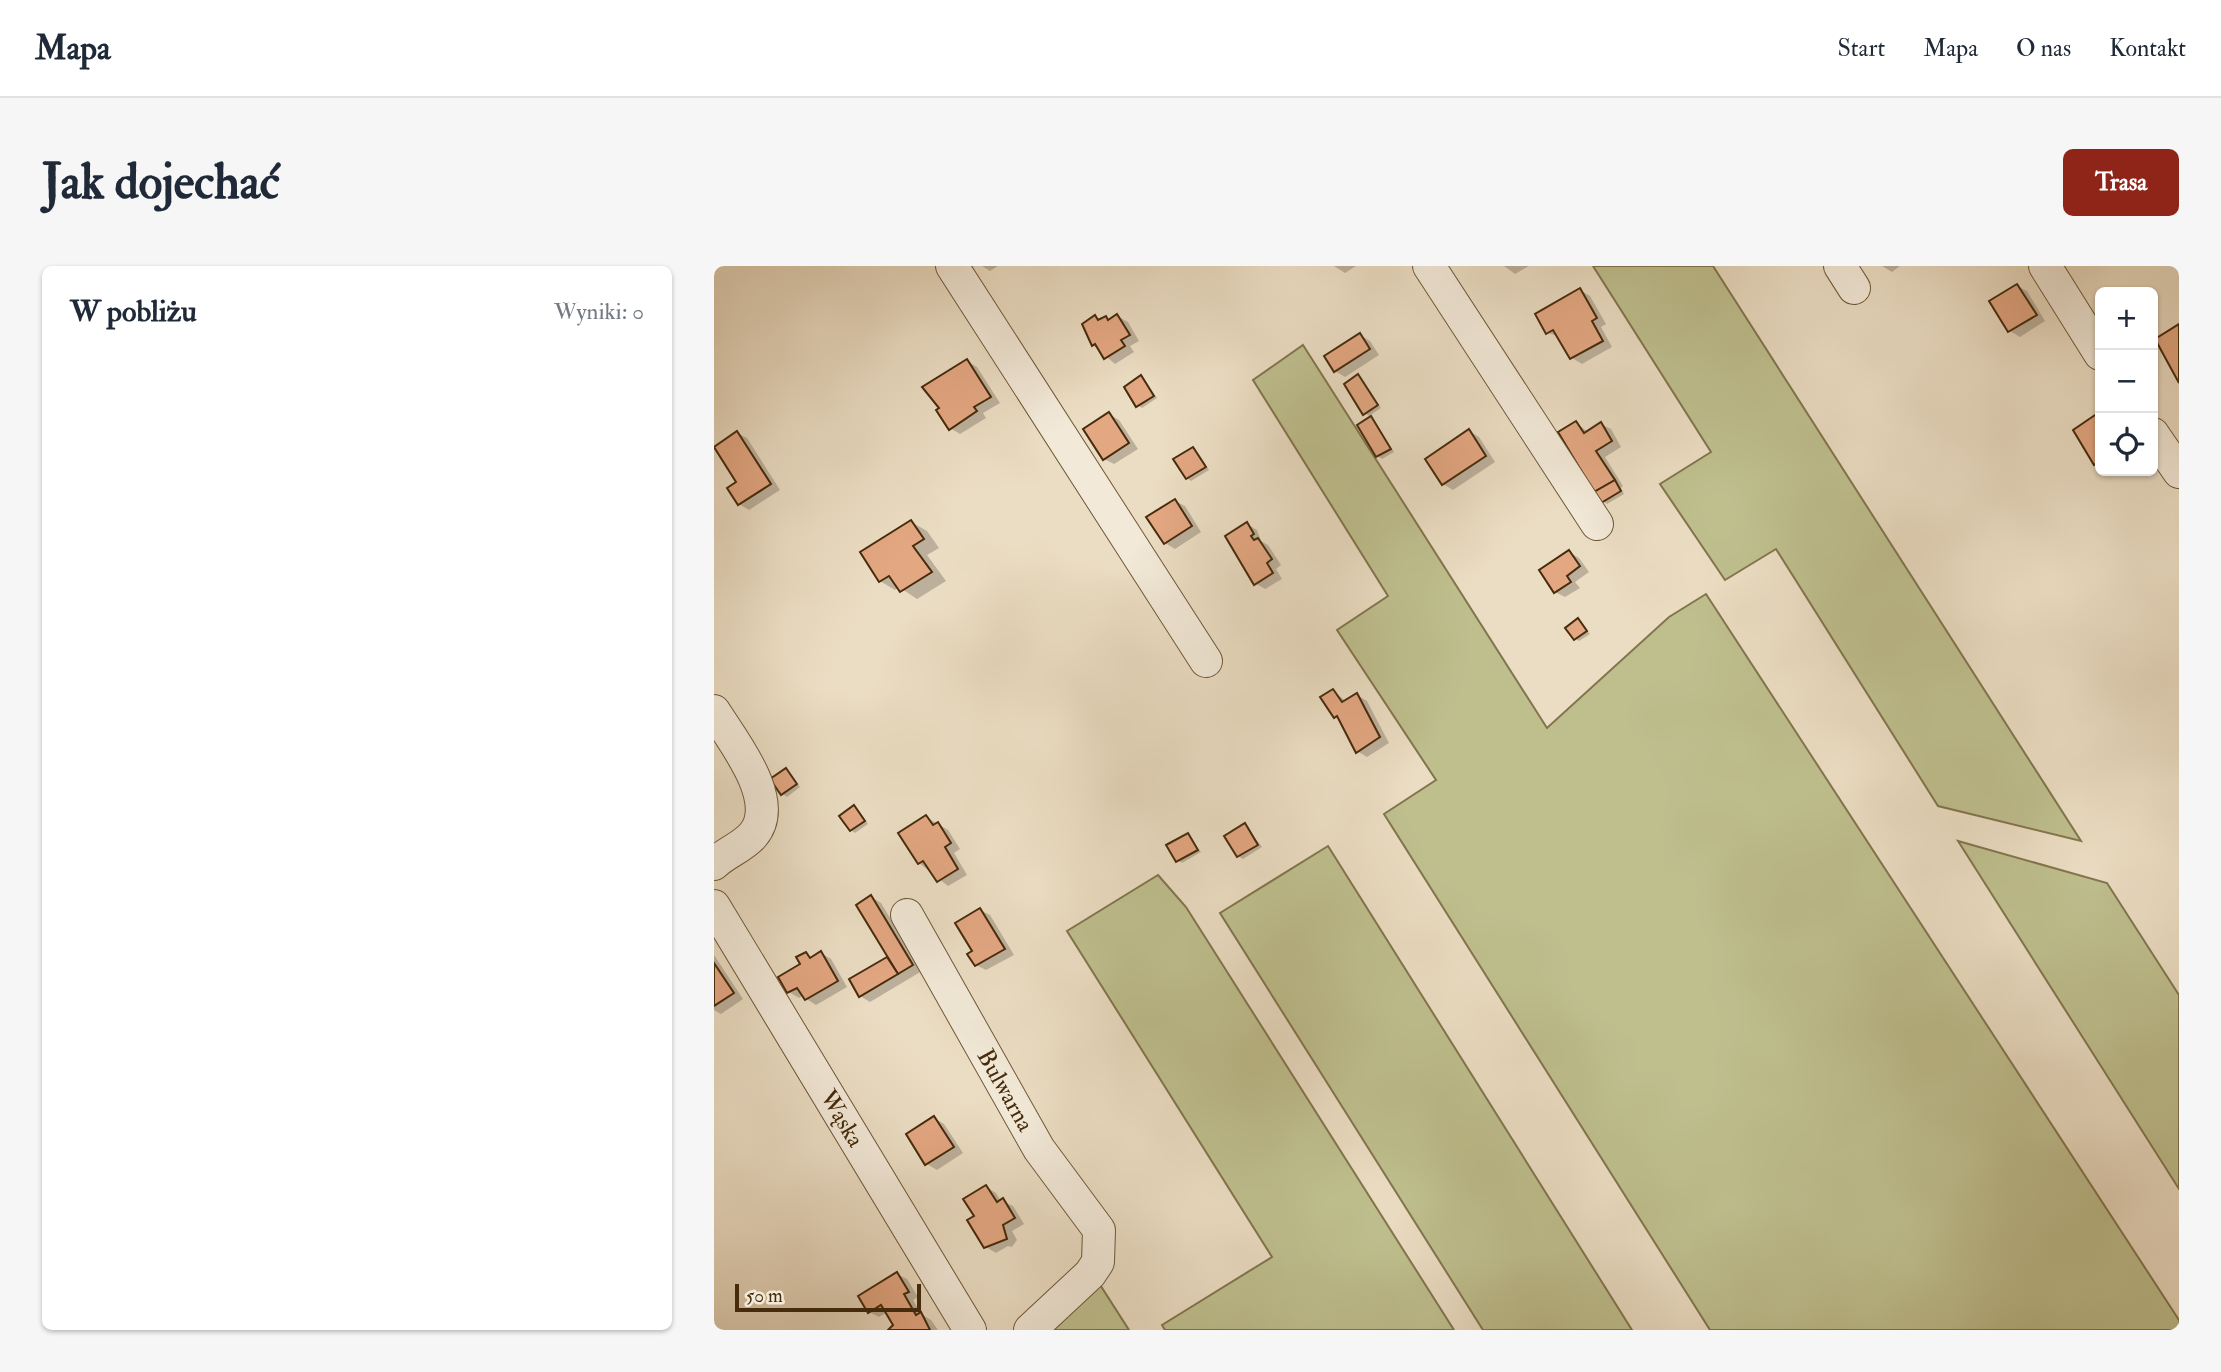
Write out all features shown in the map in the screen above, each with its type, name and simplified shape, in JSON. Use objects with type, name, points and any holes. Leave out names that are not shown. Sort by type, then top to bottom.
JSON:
[{"type":"street","points":[[952,266],[1206,661]]},
{"type":"street","points":[[1429,266],[1597,524]]},
{"type":"street","points":[[2045,266],[2098,350]]},
{"type":"street","points":[[2158,441],[2179,472]]},
{"type":"street","points":[[714,712],[760,789],[762,808],[754,834],[714,864]]},
{"type":"street","name":"Wąska","points":[[714,906],[970,1330]]},
{"type":"street","name":"Bulwarna","points":[[906,915],[1040,1149],[1099,1230],[1098,1262],[1090,1274],[1030,1330]]},
{"type":"green space","points":[[1593,266],[1713,266],[2081,841],[1938,806],[1776,549],[1725,580],[1660,484],[1711,452]]},
{"type":"green space","points":[[1303,345],[1547,728],[1669,617],[1706,594],[2179,1320],[2179,1330],[1710,1330],[1384,814],[1436,780],[1337,630],[1388,596],[1253,380]]},
{"type":"green space","points":[[1958,841],[2107,883],[2179,995],[2179,1189]]},
{"type":"green space","points":[[1328,846],[1632,1330],[1483,1330],[1220,913]]},
{"type":"green space","points":[[1158,875],[1186,907],[1454,1330],[1165,1330],[1162,1325],[1272,1257],[1067,931]]},
{"type":"green space","points":[[1097,1280],[1129,1330],[1043,1330]]},
{"type":"building","points":[[2017,284],[2037,315],[2008,332],[1989,301]]},
{"type":"building","points":[[1580,288],[1597,318],[1592,321],[1603,341],[1570,359],[1553,330],[1546,334],[1535,314]]},
{"type":"building","points":[[1117,314],[1130,335],[1121,340],[1125,346],[1104,359],[1095,344],[1092,346],[1082,324],[1095,315],[1098,320],[1106,316],[1108,320]]},
{"type":"building","points":[[2179,324],[2179,383],[2158,344],[2158,337]]},
{"type":"building","points":[[1360,333],[1370,349],[1334,372],[1324,356]]},
{"type":"building","points":[[967,359],[991,397],[974,407],[977,411],[949,430],[936,410],[939,408],[922,387]]},
{"type":"building","points":[[1358,374],[1378,405],[1363,415],[1344,384]]},
{"type":"building","points":[[1141,375],[1154,396],[1136,407],[1124,387]]},
{"type":"building","points":[[1109,412],[1129,443],[1103,460],[1083,429]]},
{"type":"building","points":[[2095,415],[2094,465],[2073,430]]},
{"type":"building","points":[[1371,416],[1391,449],[1376,457],[1357,425]]},
{"type":"building","points":[[1576,421],[1584,433],[1601,422],[1612,441],[1596,451],[1615,480],[1594,492],[1558,432]]},
{"type":"building","points":[[1469,429],[1486,456],[1442,485],[1425,459]]},
{"type":"building","points":[[737,431],[771,484],[738,505],[727,488],[736,482],[714,447]]},
{"type":"building","points":[[1193,447],[1206,467],[1186,479],[1173,459]]},
{"type":"building","points":[[1615,480],[1621,491],[1601,503],[1594,492]]},
{"type":"building","points":[[1175,499],[1192,526],[1164,544],[1146,517]]},
{"type":"building","points":[[911,520],[924,539],[913,546],[932,572],[900,592],[889,576],[879,582],[860,552]]},
{"type":"building","points":[[1247,522],[1254,534],[1251,536],[1254,540],[1258,538],[1272,559],[1267,563],[1273,573],[1254,585],[1225,536]]},
{"type":"building","points":[[1569,550],[1580,566],[1567,576],[1571,582],[1554,593],[1539,570]]},
{"type":"building","points":[[1578,618],[1587,631],[1574,640],[1565,628]]},
{"type":"building","points":[[1333,689],[1342,702],[1357,693],[1380,737],[1356,753],[1337,716],[1334,718],[1320,697]]},
{"type":"building","points":[[786,768],[797,784],[781,795],[770,779]]},
{"type":"building","points":[[854,805],[865,821],[850,831],[839,816]]},
{"type":"building","points":[[926,815],[933,825],[938,822],[951,843],[945,847],[958,869],[937,882],[923,861],[918,864],[898,833]]},
{"type":"building","points":[[1245,823],[1258,845],[1237,857],[1224,836]]},
{"type":"building","points":[[1188,833],[1198,850],[1176,862],[1166,845]]},
{"type":"building","points":[[871,895],[913,965],[898,974],[856,905]]},
{"type":"building","points":[[980,908],[1005,949],[975,966],[967,954],[972,951],[955,923]]},
{"type":"building","points":[[821,951],[838,981],[805,1000],[797,988],[787,993],[778,977],[800,964],[796,957],[806,952],[810,958]]},
{"type":"building","points":[[887,957],[898,974],[859,997],[849,979]]},
{"type":"building","points":[[714,963],[734,993],[714,1006]]},
{"type":"building","points":[[934,1116],[954,1147],[925,1165],[906,1134]]},
{"type":"building","points":[[986,1185],[997,1202],[1003,1198],[1015,1218],[1003,1225],[1007,1239],[984,1248],[967,1220],[974,1216],[963,1199]]},
{"type":"building","points":[[897,1272],[909,1292],[904,1294],[916,1315],[921,1312],[930,1330],[888,1330],[893,1325],[881,1305],[868,1313],[858,1296]]}]
